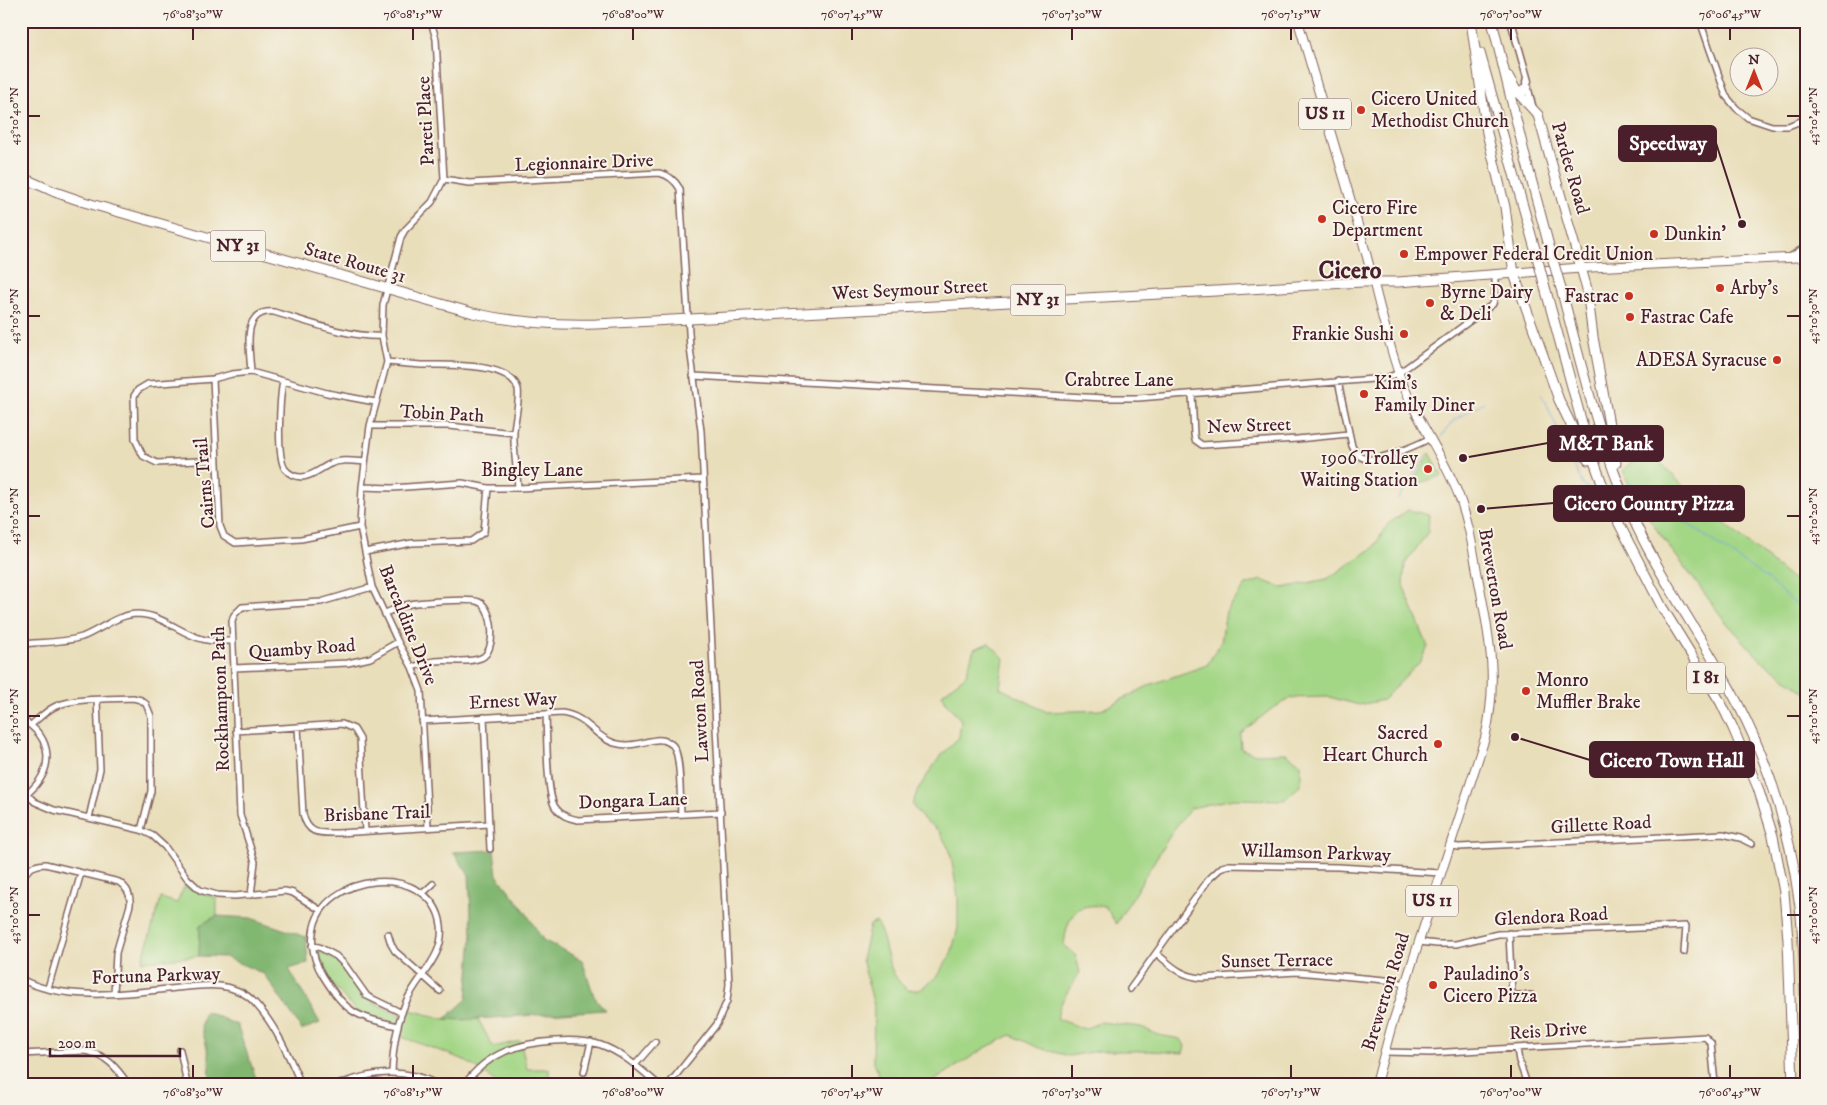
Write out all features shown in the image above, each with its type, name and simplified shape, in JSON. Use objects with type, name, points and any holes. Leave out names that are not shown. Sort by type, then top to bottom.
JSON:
[{"type":"highway","name":"I 81","points":[[1471,21],[1588,444],[1601,482],[1611,508],[1662,607],[1721,703],[1748,761],[1773,836],[1784,892],[1788,940],[1793,1084]]},
{"type":"highway","points":[[1471,21],[1488,133],[1505,208],[1514,274],[1559,400],[1601,482]]},
{"type":"highway","name":"I 81","points":[[1492,21],[1549,246],[1599,427],[1621,490],[1637,528],[1661,573],[1738,704],[1770,777],[1789,841],[1800,902],[1806,1017]]},
{"type":"highway","points":[[1499,53],[1517,92],[1536,112]]},
{"type":"highway","points":[[1517,92],[1522,92],[1527,82]]},
{"type":"highway","name":"Pardee Road","points":[[1536,112],[1579,268],[1587,289],[1607,421],[1621,490]]},
{"type":"highway","name":"State Route 31","points":[[21,177],[84,202],[473,313],[529,323],[561,325],[689,319]]},
{"type":"highway","name":"NY 31","points":[[1373,282],[1495,276],[1579,268]]},
{"type":"highway","name":"West Seymour Street","points":[[689,319],[1373,282]]},
{"type":"main road","name":"Brewerton Road","points":[[1298,21],[1399,373],[1409,399],[1459,495],[1473,549],[1492,658],[1493,683],[1489,718],[1482,748],[1405,985],[1376,1084]]},
{"type":"main road","name":"NY 31","points":[[1579,268],[1806,256]]},
{"type":"street","name":"Pardee Road","points":[[1511,21],[1536,112]]},
{"type":"street","points":[[1700,21],[1726,96],[1736,108],[1748,118],[1772,126],[1788,126],[1806,119]]},
{"type":"street","name":"Pareti Place","points":[[387,289],[401,237],[405,230],[432,202],[444,180],[436,39],[432,25]]},
{"type":"street","name":"Legionnaire Drive","points":[[444,180],[469,183],[650,173],[666,175],[677,183],[681,198],[689,319]]},
{"type":"street","points":[[1791,257],[1806,247]]},
{"type":"street","name":"Crabtree Lane","points":[[693,376],[1104,398],[1138,398],[1386,378],[1399,373],[1493,304],[1495,276]]},
{"type":"street","name":"Barcaldine Drive","points":[[387,289],[383,305],[382,336],[387,362],[370,426],[362,487],[360,527],[372,587],[412,667],[421,691],[428,828]]},
{"type":"street","points":[[251,372],[251,324],[256,315],[265,311],[354,334],[369,337],[382,336]]},
{"type":"street","name":"Lawton Road","points":[[669,1084],[717,1024],[727,1001],[729,984],[701,431],[693,376],[689,319]]},
{"type":"street","points":[[387,362],[424,365],[454,364],[503,373],[514,380],[518,390],[514,433],[518,488]]},
{"type":"street","points":[[216,460],[157,463],[143,456],[135,439],[133,406],[134,396],[138,390],[148,384],[213,379],[251,372],[327,393],[375,402]]},
{"type":"street","name":"Cairns Trail","points":[[213,379],[220,526],[224,536],[235,542],[301,539],[360,527]]},
{"type":"street","points":[[283,381],[279,398],[281,460],[286,470],[294,476],[304,477],[338,461],[365,462]]},
{"type":"street","points":[[1338,381],[1349,434],[1356,453],[1367,459],[1381,457],[1430,438]]},
{"type":"street","name":"New Street","points":[[1192,394],[1194,434],[1196,440],[1202,446],[1297,440],[1349,434]]},
{"type":"street","name":"Tobin Path","points":[[370,426],[449,426],[514,433]]},
{"type":"street","name":"Bingley Lane","points":[[362,487],[392,488],[462,483],[488,488],[518,488],[703,479]]},
{"type":"street","points":[[365,552],[412,543],[471,541],[484,532],[488,488]]},
{"type":"street","name":"Rockhampton Path","points":[[252,895],[255,862],[240,815],[232,640],[234,614],[242,607],[321,602],[372,587]]},
{"type":"street","points":[[385,614],[420,602],[470,600],[479,602],[490,615],[492,644],[488,653],[482,658],[434,661],[412,667]]},
{"type":"street","points":[[21,644],[73,640],[120,618],[137,614],[158,617],[203,640],[232,640]]},
{"type":"street","name":"Quamby Road","points":[[234,668],[348,663],[370,658],[398,642]]},
{"type":"street","points":[[31,725],[48,710],[57,705],[70,702],[133,698],[141,700],[149,709],[151,716],[151,791],[141,830]]},
{"type":"street","points":[[89,818],[100,769],[97,700]]},
{"type":"street","name":"Ernest Way","points":[[422,720],[562,713],[585,722],[599,735],[616,744],[638,744],[659,739],[672,744],[678,755],[681,814]]},
{"type":"street","name":"Dongara Lane","points":[[546,714],[550,792],[556,808],[565,816],[578,820],[721,812]]},
{"type":"street","points":[[484,717],[490,849]]},
{"type":"street","points":[[21,719],[31,725],[42,738],[47,755],[43,776],[27,794]]},
{"type":"street","points":[[236,731],[342,724],[354,729],[358,733],[361,749],[366,831]]},
{"type":"street","name":"Brisbane Trail","points":[[298,727],[303,814],[306,825],[316,832],[489,824]]},
{"type":"street","points":[[21,789],[42,806],[141,830],[153,836],[165,847],[186,878],[200,890],[217,895],[252,895],[285,891],[293,893],[320,910]]},
{"type":"street","name":"Gillette Road","points":[[1450,846],[1723,834],[1740,838],[1752,844]]},
{"type":"street","points":[[21,882],[26,871],[36,865],[45,864],[118,882],[129,892],[130,905],[116,953],[114,994]]},
{"type":"street","name":"Willamson Parkway","points":[[1130,989],[1209,878],[1222,867],[1230,865],[1338,867],[1441,873]]},
{"type":"street","points":[[48,988],[82,873]]},
{"type":"street","points":[[392,1072],[393,1048],[402,1013],[408,997],[437,954],[442,935],[438,914],[432,903],[423,893],[410,886],[394,882],[360,884],[335,895],[320,910],[313,928],[312,946],[316,966],[342,1003],[358,1015],[398,1026]]},
{"type":"street","points":[[423,893],[433,884]]},
{"type":"street","name":"Glendora Road","points":[[1419,942],[1456,944],[1491,935],[1509,933],[1686,926],[1684,952]]},
{"type":"street","points":[[1509,933],[1512,995],[1531,995]]},
{"type":"street","points":[[388,934],[395,951],[440,991]]},
{"type":"street","points":[[312,946],[319,947],[336,956],[345,965],[367,996],[402,1013]]},
{"type":"street","name":"Sunset Terrace","points":[[1156,953],[1189,977],[1202,978],[1297,972],[1396,981],[1405,985]]},
{"type":"street","name":"Fortuna Parkway","points":[[21,979],[48,988],[84,994],[114,994],[212,985],[231,988],[253,1001],[274,1029],[301,1084]]},
{"type":"street","name":"Reis Drive","points":[[1384,1052],[1431,1053],[1518,1049],[1702,1037],[1709,1039],[1711,1042],[1715,1084]]},
{"type":"street","points":[[465,1084],[488,1060],[502,1052],[519,1045],[562,1040],[591,1042],[612,1050],[635,1065],[658,1084]]},
{"type":"street","points":[[584,1072],[591,1042]]},
{"type":"street","points":[[635,1065],[654,1042]]},
{"type":"street","points":[[1518,1049],[1519,1061],[1528,1084]]},
{"type":"street","points":[[180,1050],[187,1084]]},
{"type":"street","points":[[21,1054],[85,1051],[95,1053],[110,1060],[128,1084]]},
{"type":"street","points":[[340,1084],[370,1074],[392,1072],[423,1078],[437,1084]]},
{"type":"green space","points":[[1650,451],[1683,486],[1806,591],[1806,693],[1761,660],[1725,621],[1659,533],[1630,489],[1623,469]]},
{"type":"green space","points":[[1430,453],[1442,476],[1410,486]]},
{"type":"green space","points":[[1408,510],[1429,515],[1428,532],[1405,564],[1403,585],[1428,647],[1419,663],[1383,700],[1359,705],[1329,697],[1291,698],[1270,710],[1240,734],[1241,749],[1256,754],[1286,753],[1301,764],[1301,785],[1284,800],[1233,799],[1191,808],[1174,829],[1116,924],[1105,906],[1086,906],[1079,909],[1071,917],[1065,935],[1064,946],[1075,954],[1080,972],[1059,1008],[1058,1019],[1085,1029],[1100,1022],[1141,1027],[1158,1035],[1181,1039],[1185,1046],[1183,1053],[1098,1051],[1069,1056],[1039,1048],[1011,1035],[985,1048],[929,1084],[882,1084],[873,1059],[874,1006],[862,959],[870,925],[876,922],[894,975],[908,990],[920,990],[937,976],[951,954],[958,928],[958,897],[950,851],[939,831],[922,818],[912,805],[918,789],[939,758],[959,737],[961,720],[946,703],[942,694],[966,675],[974,649],[989,643],[1004,658],[1000,688],[1047,712],[1101,710],[1152,684],[1207,665],[1221,642],[1226,611],[1246,585],[1261,580],[1283,588],[1327,579],[1373,548],[1388,524]]},
{"type":"green space","points":[[494,850],[497,875],[525,911],[543,940],[582,960],[594,996],[605,1010],[463,1020],[445,1019],[467,999],[472,935],[469,875],[453,852]]},
{"type":"green space","points":[[184,887],[217,898],[217,916],[200,925],[199,956],[142,961],[161,898],[177,903]]},
{"type":"green space","points":[[217,916],[251,918],[306,937],[308,963],[289,969],[320,1023],[302,1030],[264,974],[225,957],[199,956],[200,925]]},
{"type":"green space","points":[[318,950],[337,961],[362,996],[395,1013],[405,1015],[406,1009],[445,1019],[478,1019],[493,1047],[520,1041],[527,1069],[549,1069],[549,1084],[498,1084],[462,1059],[399,1036],[402,1025],[357,1012],[324,975],[316,958]]},
{"type":"green space","points":[[205,1011],[237,1025],[258,1084],[210,1084],[209,1056],[201,1025]]},
{"type":"waterway","points":[[1541,395],[1583,485],[1590,489]]},
{"type":"waterway","points":[[1441,437],[1454,420],[1484,402]]},
{"type":"waterway","points":[[1398,499],[1427,454]]},
{"type":"waterway","points":[[1630,483],[1647,489],[1684,521],[1763,576],[1806,613]]},
{"type":"place","name":"Cicero United Methodist Church","points":[[1361,110]]},
{"type":"place","name":"Cicero Fire Department","points":[[1322,219]]},
{"type":"place","name":"Speedway","points":[[1742,224]]},
{"type":"place","name":"Dunkin'","points":[[1654,234]]},
{"type":"place","name":"Empower Federal Credit Union","points":[[1404,254]]},
{"type":"place","name":"Arby's","points":[[1720,288]]},
{"type":"place","name":"Fastrac","points":[[1629,296]]},
{"type":"place","name":"Byrne Dairy & Deli","points":[[1430,303]]},
{"type":"place","name":"Fastrac Cafe","points":[[1630,317]]},
{"type":"place","name":"Frankie Sushi","points":[[1404,334]]},
{"type":"place","name":"ADESA Syracuse","points":[[1777,360]]},
{"type":"place","name":"Kim's Family Diner","points":[[1364,394]]},
{"type":"place","name":"M&T Bank","points":[[1463,458]]},
{"type":"place","name":"1906 Trolley Waiting Station","points":[[1428,469]]},
{"type":"place","name":"Cicero Country Pizza","points":[[1481,509]]},
{"type":"place","name":"Monro Muffler Brake","points":[[1526,691]]},
{"type":"place","name":"Cicero Town Hall","points":[[1515,737]]},
{"type":"place","name":"Sacred Heart Church","points":[[1438,744]]},
{"type":"place","name":"Pauladino's Cicero Pizza","points":[[1433,985]]},
{"type":"district","name":"Cicero","points":[[1350,271]]}]
